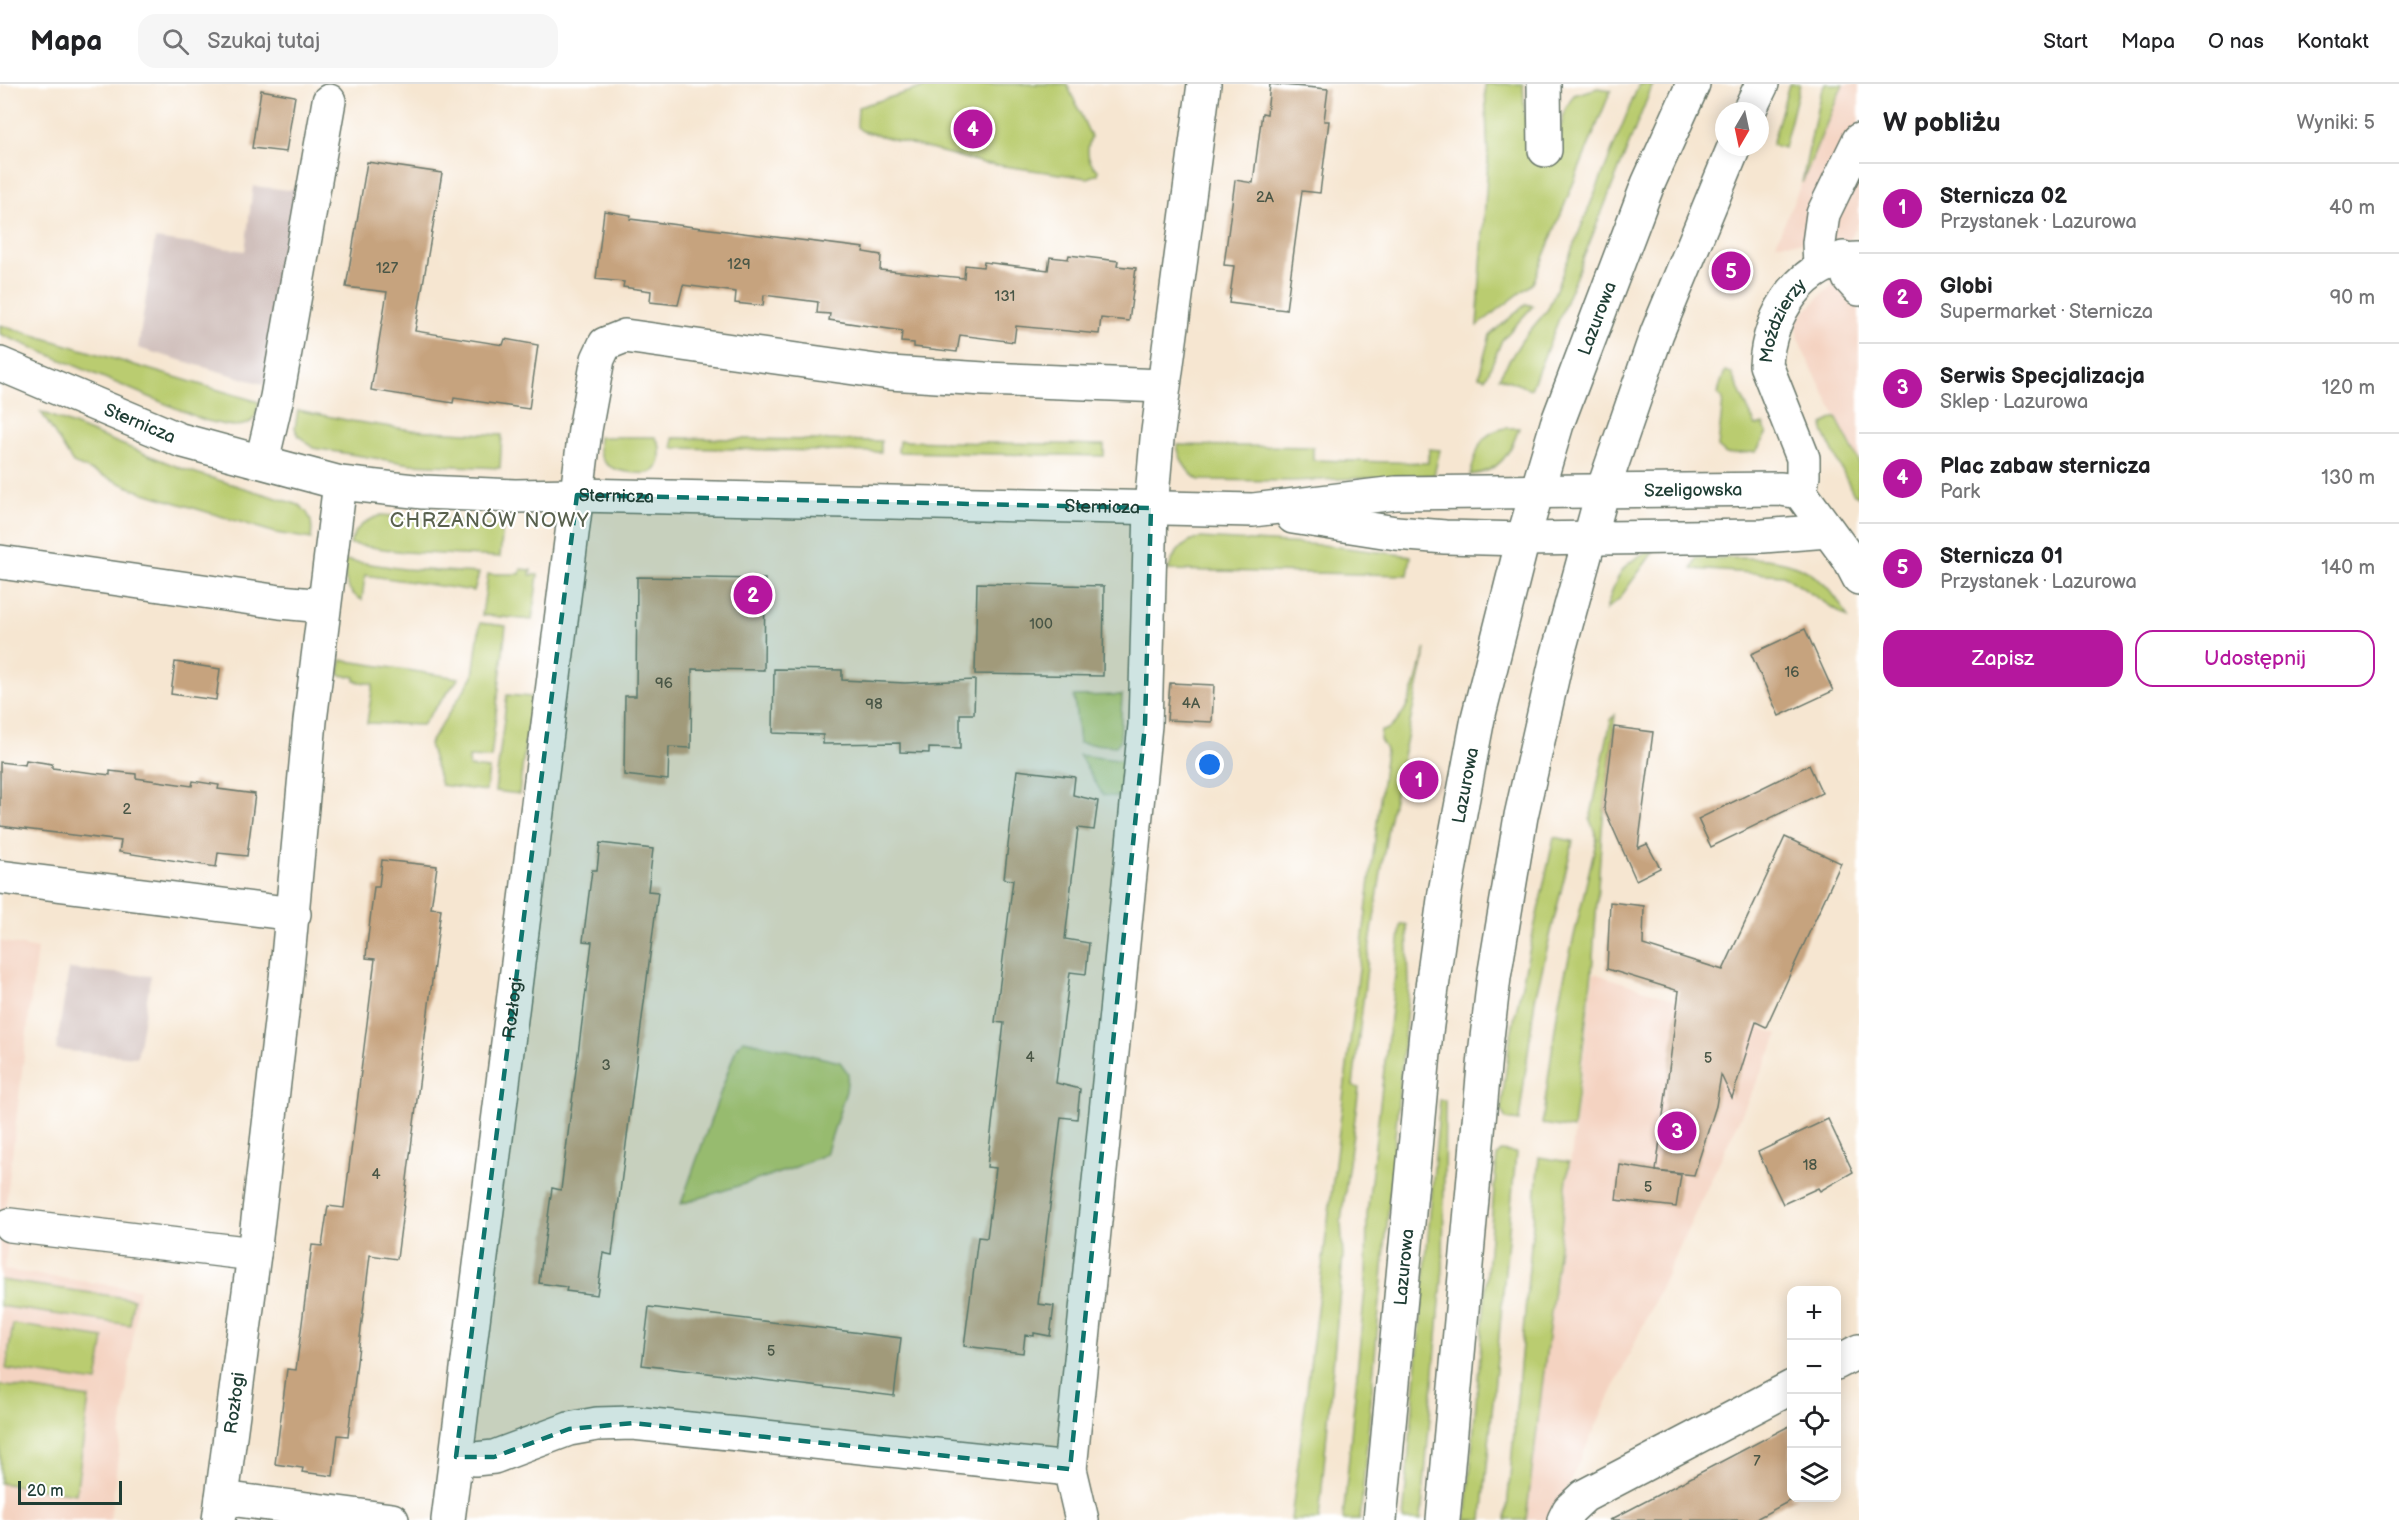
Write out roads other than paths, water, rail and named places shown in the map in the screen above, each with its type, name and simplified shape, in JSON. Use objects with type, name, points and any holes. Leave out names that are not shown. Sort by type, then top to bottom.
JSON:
[{"type":"street","points":[[1082,1520],[1070,1469],[1145,725],[1151,508],[1163,386],[1204,84]]},
{"type":"street","points":[[1544,84],[1545,150]]},
{"type":"street","name":"Lazurowa","points":[[1380,1520],[1415,1133],[1445,892],[1476,729],[1522,539],[1557,424],[1609,281],[1648,184],[1693,84]]},
{"type":"street","points":[[1753,102],[1762,84]]},
{"type":"street","points":[[262,461],[277,397],[329,101]]},
{"type":"street","points":[[1859,140],[1823,214],[1819,243],[1841,261],[1849,278],[1859,290]]},
{"type":"street","points":[[1443,1520],[1494,977],[1528,783],[1556,661],[1603,490],[1657,333],[1730,156]]},
{"type":"street","name":"Moździerzy","points":[[1800,492],[1803,458],[1766,365],[1766,351],[1778,313],[1804,281],[1841,261]]},
{"type":"street","name":"Rozłogi","points":[[448,1520],[585,430],[598,359],[605,344],[625,336],[890,373],[1163,386]]},
{"type":"street","name":"Sternicza","points":[[0,364],[180,440],[340,483],[423,492],[515,496],[577,495],[1253,510],[1396,493],[1537,491]]},
{"type":"street","name":"Rozłogi","points":[[340,483],[310,721],[294,914],[254,1254],[220,1509],[392,1520]]},
{"type":"street","name":"Szeligowska","points":[[1537,491],[1763,488],[1800,492]]},
{"type":"street","points":[[1800,492],[1828,531],[1856,564]]},
{"type":"street","name":"Sternicza","points":[[1253,510],[1396,533],[1522,539],[1589,537]]},
{"type":"street","points":[[1589,537],[1763,536],[1828,531]]},
{"type":"street","points":[[0,562],[280,602],[324,606]]},
{"type":"street","points":[[0,878],[294,914]]},
{"type":"street","points":[[10,1225],[254,1254]]},
{"type":"street","points":[[1841,1360],[1859,1351]]},
{"type":"street","points":[[1564,1520],[1569,1510],[1584,1496],[1787,1389]]},
{"type":"street","points":[[456,1457],[494,1457],[569,1429],[597,1424],[633,1423],[1070,1469]]},
{"type":"place","name":"Plac zabaw sternicza","points":[[973,129]]},
{"type":"place","name":"Sternicza 01","points":[[1731,271]]},
{"type":"place","name":"Globi","points":[[753,595]]},
{"type":"place","name":"Sternicza 02","points":[[1419,780]]},
{"type":"place","name":"Serwis Specjalizacja","points":[[1677,1131]]},
{"type":"district","name":"CHRZANÓW NOWY","points":[[490,520]]}]
